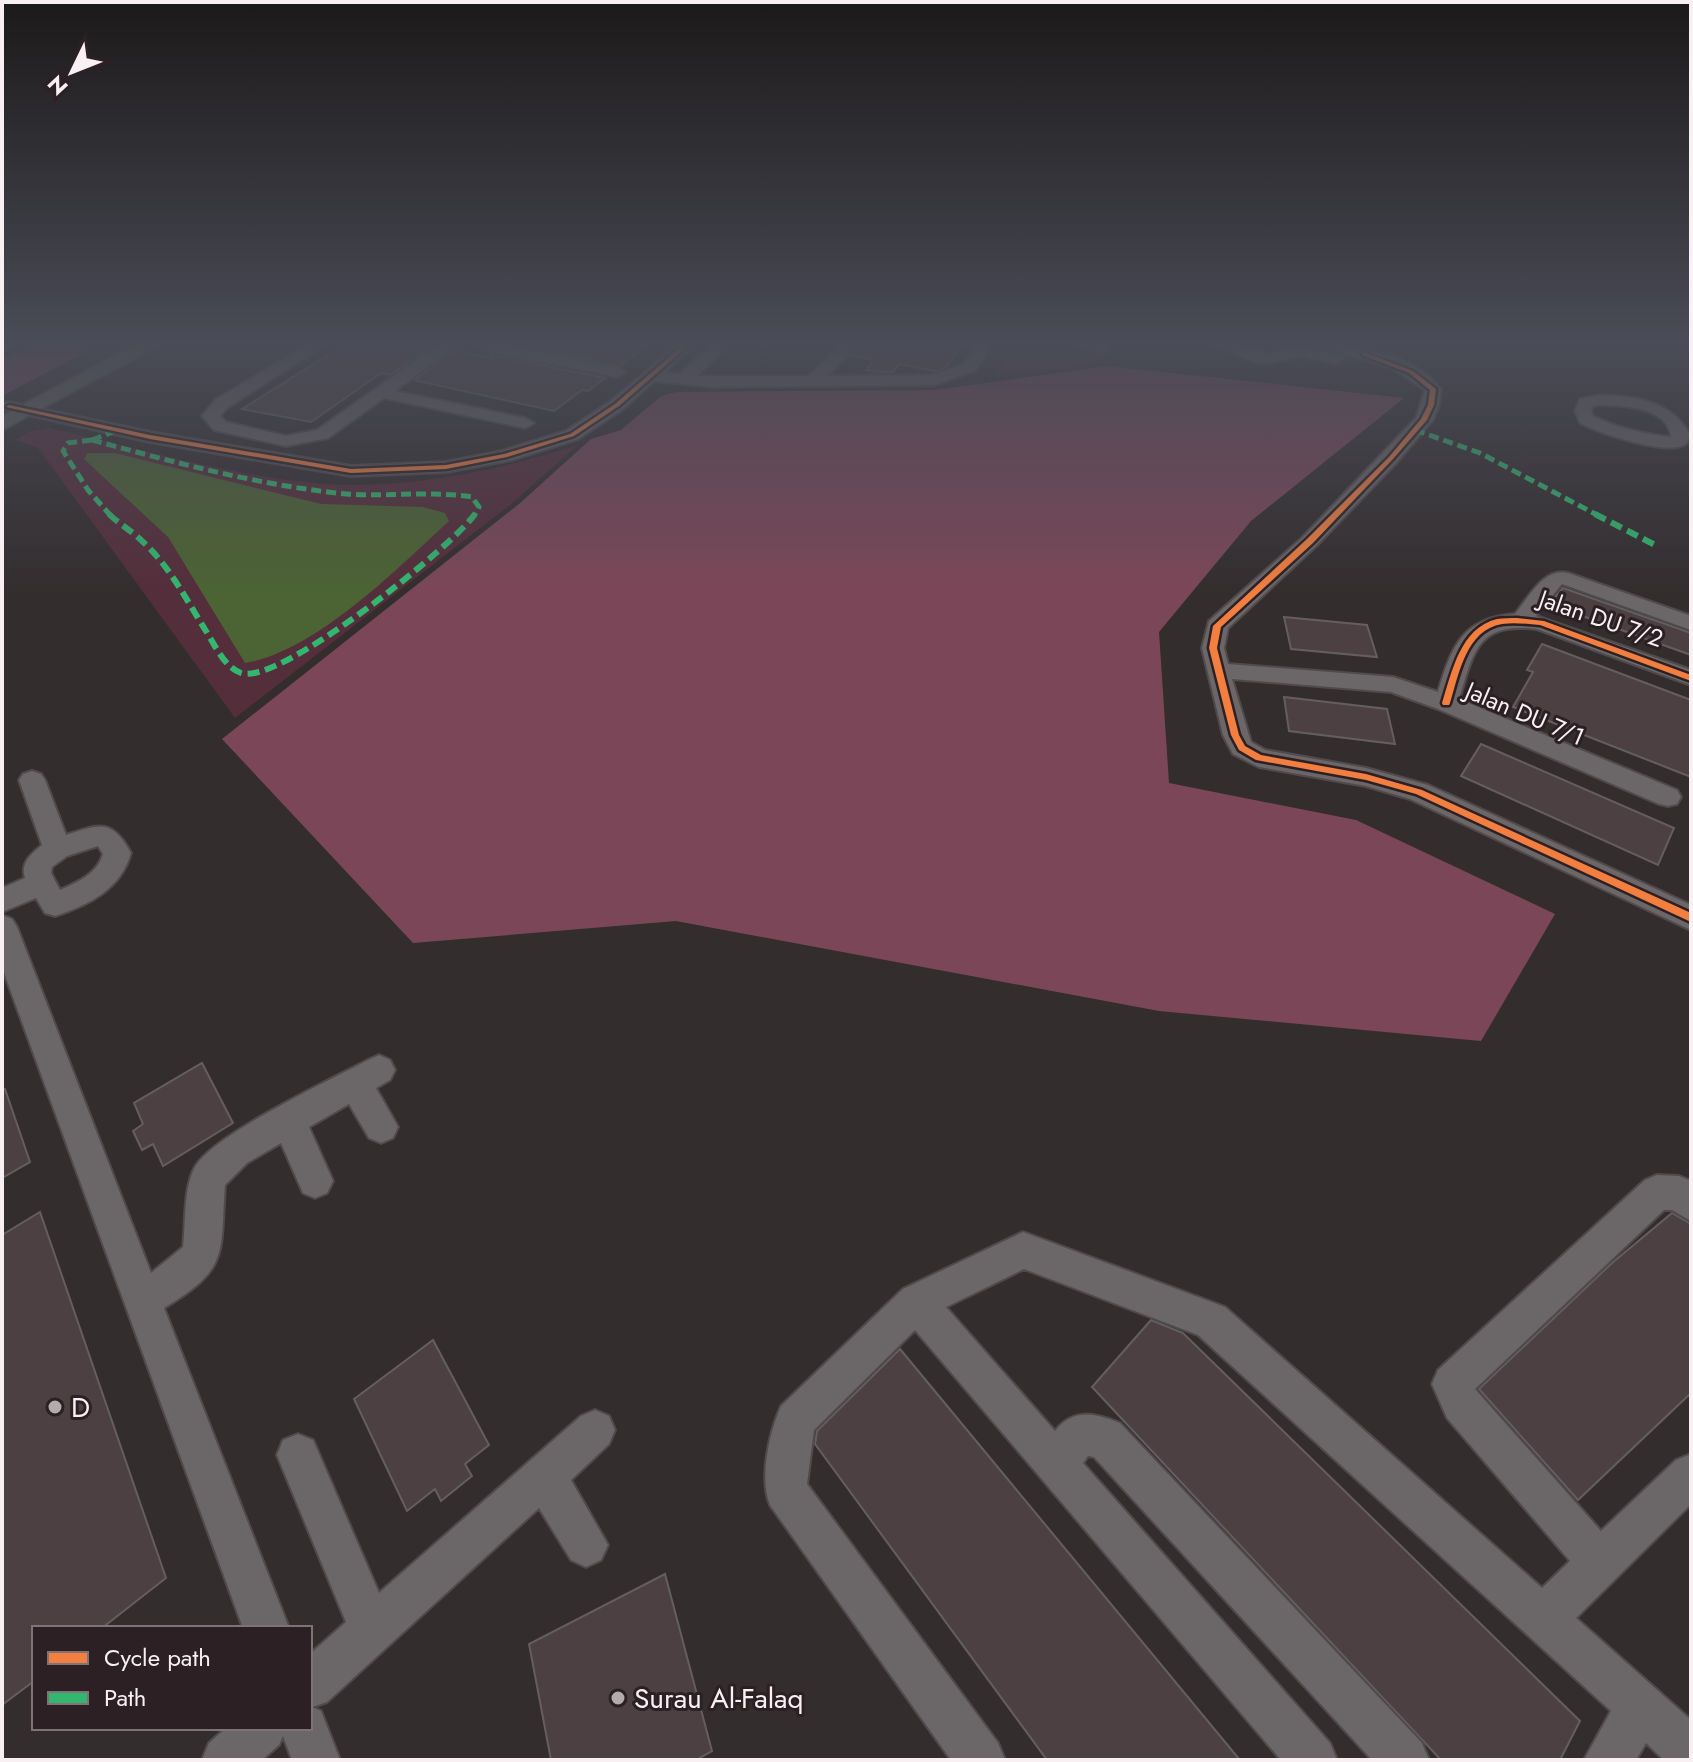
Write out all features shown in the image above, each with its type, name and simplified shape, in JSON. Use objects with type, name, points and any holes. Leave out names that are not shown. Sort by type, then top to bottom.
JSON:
[{"type":"street","points":[[93,427],[351,471],[446,467],[505,456],[572,435],[582,427]]},
{"type":"street","points":[[225,427],[286,441],[322,434],[332,427]]},
{"type":"street","points":[[1418,427],[1310,541],[1217,626],[1213,648],[1235,735],[1249,754],[1277,763],[1366,777],[1419,792],[1691,918]]},
{"type":"street","points":[[1600,427],[1635,438],[1684,446]]},
{"type":"street","points":[[1522,619],[1555,579],[1561,577],[1691,623]]},
{"type":"street","name":"Jalan DU 7/2","points":[[1446,703],[1463,646],[1487,626],[1522,619],[1555,627],[1691,678]]},
{"type":"street","name":"Jalan DU 7/1","points":[[1218,670],[1393,685],[1446,703],[1668,797]]},
{"type":"street","points":[[32,780],[57,849]]},
{"type":"street","points":[[94,836],[105,836],[117,853],[114,866],[103,879],[55,905],[37,873],[39,862],[57,849],[94,836]]},
{"type":"street","points":[[2,901],[41,883]]},
{"type":"street","points":[[1660,904],[1691,910]]},
{"type":"street","points":[[2,927],[265,1626]]},
{"type":"street","points":[[143,1299],[178,1278],[201,1256],[208,1177],[235,1151],[367,1076],[381,1127]]},
{"type":"street","points":[[289,1121],[315,1181]]},
{"type":"street","points":[[1600,1563],[1461,1404],[1452,1384],[1657,1192],[1679,1193],[1691,1203]]},
{"type":"street","points":[[981,1760],[785,1490],[795,1420],[916,1302],[1023,1250],[1211,1321],[1691,1752]]},
{"type":"street","points":[[916,1302],[1313,1760]]},
{"type":"street","points":[[312,1683],[595,1430]]},
{"type":"street","points":[[1056,1464],[1079,1434],[1105,1438],[1405,1760]]},
{"type":"street","points":[[298,1455],[372,1629]]},
{"type":"street","points":[[1544,1617],[1691,1475]]},
{"type":"street","points":[[544,1476],[586,1545]]},
{"type":"street","points":[[1608,1760],[1642,1705]]},
{"type":"street","points":[[226,1760],[260,1730]]},
{"type":"street","points":[[305,1730],[316,1760]]},
{"type":"shaded area","points":[[624,427],[1368,427],[1251,521],[1159,632],[1169,783],[1356,820],[1555,914],[1481,1041],[1159,1011],[676,921],[413,943],[222,739],[519,504],[591,439]]},
{"type":"shaded area","points":[[49,428],[242,473],[356,485],[413,482],[469,473],[578,445],[510,505],[235,718],[38,448],[15,440],[31,431]]},
{"type":"shaded area","points":[[88,453],[115,453],[321,504],[423,507],[445,513],[449,521],[380,584],[327,626],[272,656],[245,663],[168,537],[84,459]]},
{"type":"building","points":[[1563,588],[1691,633],[1691,655],[1549,604]]},
{"type":"building","points":[[1284,617],[1367,625],[1377,657],[1291,649]]},
{"type":"building","points":[[1542,644],[1691,700],[1691,777],[1513,707],[1533,672],[1527,670]]},
{"type":"building","points":[[1284,697],[1387,709],[1395,744],[1289,731]]},
{"type":"building","points":[[1481,744],[1674,828],[1658,865],[1461,776]]},
{"type":"building","points":[[202,1063],[233,1123],[163,1166],[153,1144],[142,1150],[133,1131],[143,1124],[134,1103]]},
{"type":"building","points":[[5,1089],[30,1162],[2,1178],[2,1090]]},
{"type":"building","name":"D","points":[[40,1212],[166,1578],[105,1626],[32,1626],[32,1682],[2,1705],[2,1235]]},
{"type":"building","points":[[1672,1213],[1691,1224],[1691,1393],[1578,1500],[1479,1389],[1612,1263]]},
{"type":"building","points":[[1151,1320],[1183,1333],[1580,1721],[1560,1760],[1441,1760],[1092,1387]]},
{"type":"building","points":[[433,1340],[489,1445],[465,1464],[472,1476],[441,1501],[435,1489],[407,1511],[354,1399]]},
{"type":"building","points":[[900,1349],[1240,1760],[1047,1760],[815,1444],[817,1431]]},
{"type":"building","name":"Surau Al-Falaq","points":[[665,1574],[712,1751],[696,1760],[551,1760],[529,1644]]},
{"type":"marked path","points":[[1415,430],[1480,453],[1657,546]]},
{"type":"marked path","points":[[92,440],[275,484],[371,495],[455,494],[472,497],[479,507],[472,518],[381,600],[288,661],[255,674],[241,673],[227,664],[175,582],[144,542],[114,519],[88,490],[63,451],[68,443],[92,440],[113,432]]},
{"type":"cycle path","points":[[104,427],[351,471],[446,467],[505,456],[572,435],[584,427]]},
{"type":"cycle path","points":[[1418,427],[1310,541],[1217,626],[1213,648],[1235,735],[1242,748],[1259,758],[1366,777],[1419,792],[1691,918]]},
{"type":"cycle path","points":[[1446,703],[1458,664],[1473,636],[1484,627],[1517,620],[1541,623],[1691,678]]},
{"type":"place","name":"D","points":[[55,1407]]},
{"type":"place","name":"Surau Al-Falaq","points":[[618,1698]]}]
